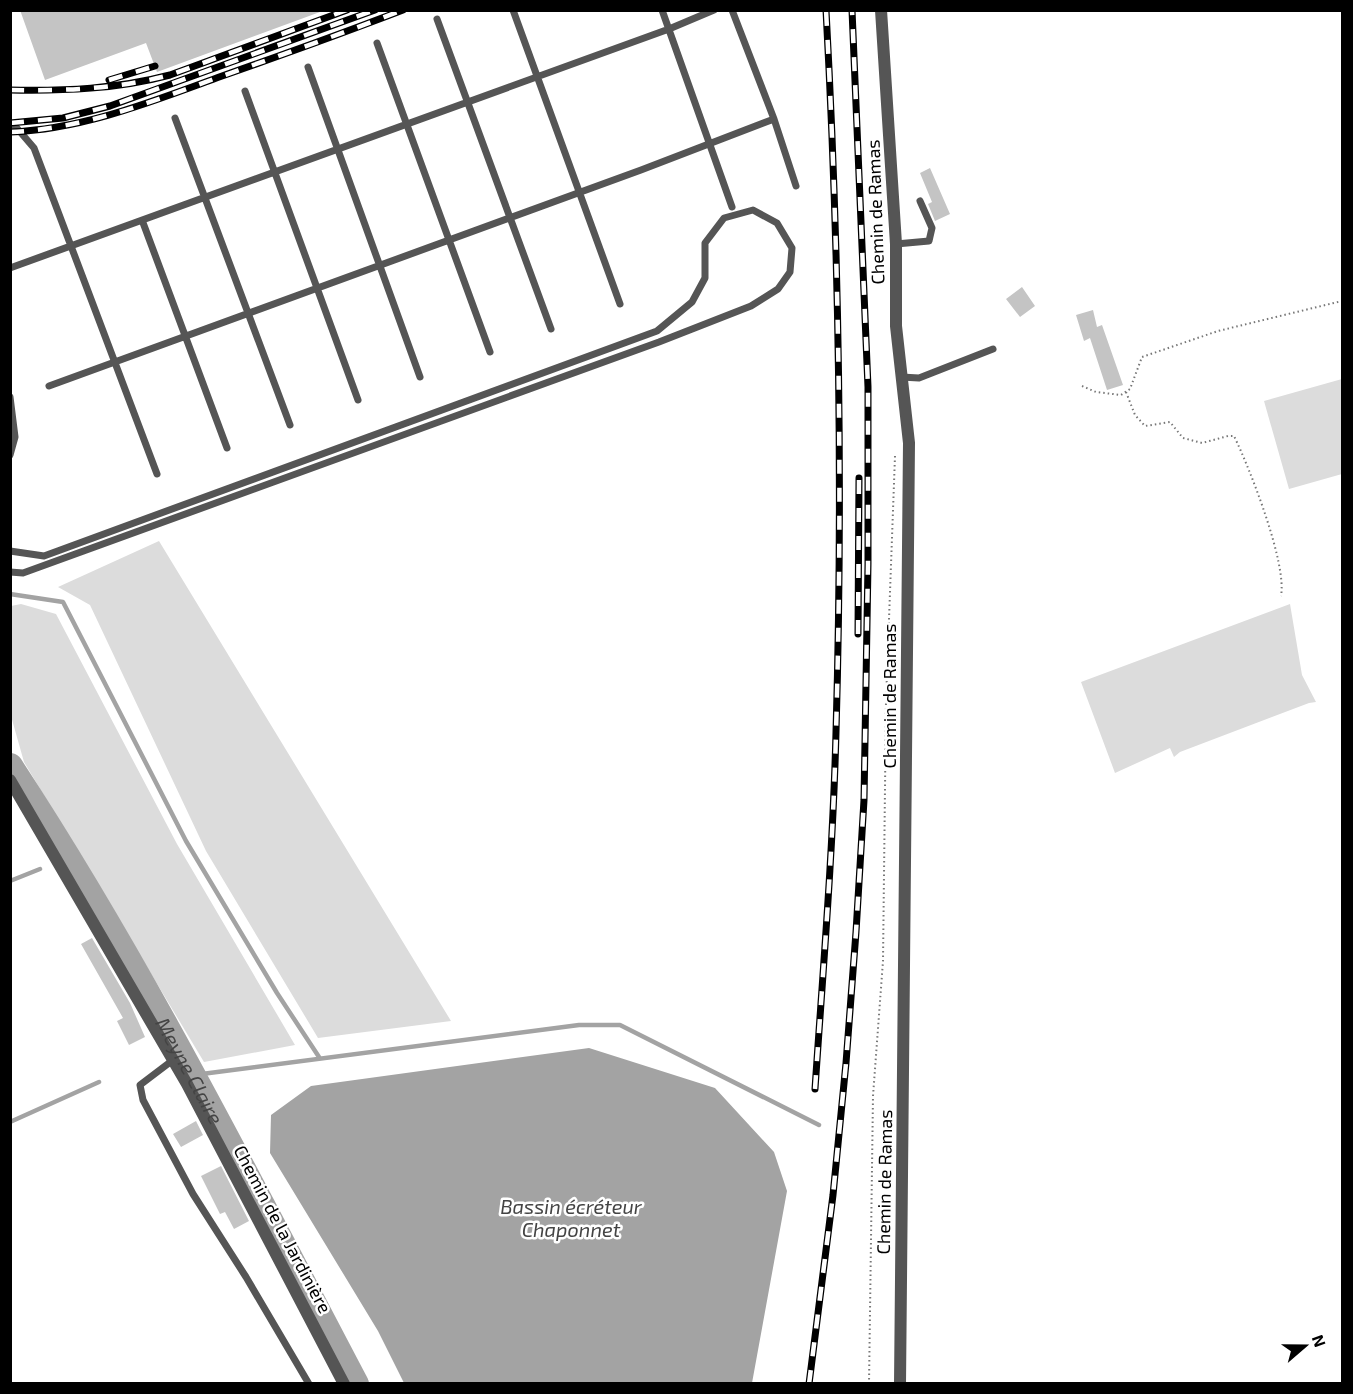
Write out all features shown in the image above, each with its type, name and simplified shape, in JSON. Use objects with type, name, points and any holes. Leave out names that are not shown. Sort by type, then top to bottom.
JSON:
[{"type":"street","name":"Chemin de Ramas","points":[[881,10],[896,244],[896,326],[909,454],[900,1383]]},
{"type":"street","name":"Chemin de la Jardinière","points":[[10,780],[173,1060],[344,1383]]},
{"type":"lane","points":[[513,10],[620,304]]},
{"type":"lane","points":[[662,10],[732,207]]},
{"type":"lane","points":[[10,268],[669,29],[714,10]]},
{"type":"lane","points":[[732,10],[774,119],[796,186]]},
{"type":"lane","points":[[437,19],[551,330]]},
{"type":"lane","points":[[377,43],[490,352]]},
{"type":"lane","points":[[308,68],[420,378]]},
{"type":"lane","points":[[245,91],[358,400]]},
{"type":"lane","points":[[175,118],[290,425]]},
{"type":"lane","points":[[49,386],[774,119]]},
{"type":"lane","points":[[10,124],[16,127],[34,148],[157,474]]},
{"type":"lane","points":[[896,244],[929,241],[932,228],[920,201]]},
{"type":"lane","points":[[10,551],[44,555],[657,331],[692,302],[705,278],[705,243],[724,218],[753,210],[777,223],[792,248],[790,273],[778,289],[751,306],[659,342],[23,573],[10,572]]},
{"type":"lane","points":[[142,220],[227,448]]},
{"type":"lane","points":[[901,377],[919,378],[993,349]]},
{"type":"lane","points":[[10,397],[15,437],[10,455]]},
{"type":"lane","points":[[173,1060],[140,1085],[143,1100],[193,1194],[309,1383]]},
{"type":"path","points":[[1082,386],[1096,392],[1120,395],[1130,389],[1142,357],[1218,331],[1342,301]]},
{"type":"path","points":[[1126,392],[1135,415],[1144,426],[1170,422],[1183,438],[1202,443],[1234,436],[1278,561],[1281,596]]},
{"type":"path","points":[[869,1383],[873,1096],[883,961],[886,701],[894,463]]},
{"type":"shaded area","points":[[1342,379],[1342,474],[1289,489],[1264,401]]},
{"type":"shaded area","points":[[159,541],[451,1021],[318,1038],[206,851],[90,605],[58,587]]},
{"type":"shaded area","points":[[21,604],[56,614],[177,844],[295,1045],[204,1062],[24,762],[11,716],[11,606]]},
{"type":"shaded area","points":[[1290,604],[1302,675],[1316,702],[1180,752],[1174,757],[1170,748],[1115,773],[1081,682]]},
{"type":"water","name":"Bassin écréteur Chaponnet","points":[[589,1048],[715,1088],[774,1152],[787,1191],[752,1383],[404,1383],[378,1331],[270,1153],[271,1115],[311,1086]]},
{"type":"building","points":[[20,10],[319,10],[320,12],[157,72],[146,43],[45,80]]},
{"type":"building","points":[[930,168],[950,214],[935,221],[928,204],[932,202],[920,173]]},
{"type":"building","points":[[1022,287],[1035,306],[1020,317],[1006,299]]},
{"type":"building","points":[[1093,310],[1097,327],[1102,325],[1123,385],[1107,390],[1090,338],[1084,341],[1076,315]]},
{"type":"building","points":[[92,938],[130,1003],[145,1037],[129,1045],[117,1021],[123,1018],[81,944]]},
{"type":"building","points":[[196,1121],[203,1135],[181,1147],[173,1134]]},
{"type":"building","points":[[221,1166],[249,1221],[234,1229],[225,1212],[220,1214],[201,1176]]},
{"type":"waterway","points":[[10,594],[63,602],[186,841],[277,993],[319,1057]]},
{"type":"waterway","name":"Meyne Claire","points":[[10,766],[58,841],[148,993],[356,1384]]},
{"type":"waterway","points":[[10,881],[40,869]]},
{"type":"waterway","points":[[194,1075],[579,1025],[620,1025],[819,1125]]},
{"type":"waterway","points":[[10,1122],[99,1082]]},
{"type":"railway","points":[[10,90],[91,88],[150,80],[170,75],[347,10]]},
{"type":"railway","points":[[10,123],[63,118],[110,106],[375,10]]},
{"type":"railway","points":[[10,132],[65,126],[118,112],[403,10]]},
{"type":"railway","points":[[815,1089],[833,821],[839,551],[837,280],[826,10]]},
{"type":"railway","points":[[809,1384],[833,1195],[846,1063],[864,800],[868,387],[852,10]]},
{"type":"railway","points":[[109,80],[155,66]]},
{"type":"railway","points":[[858,634],[859,478]]}]
